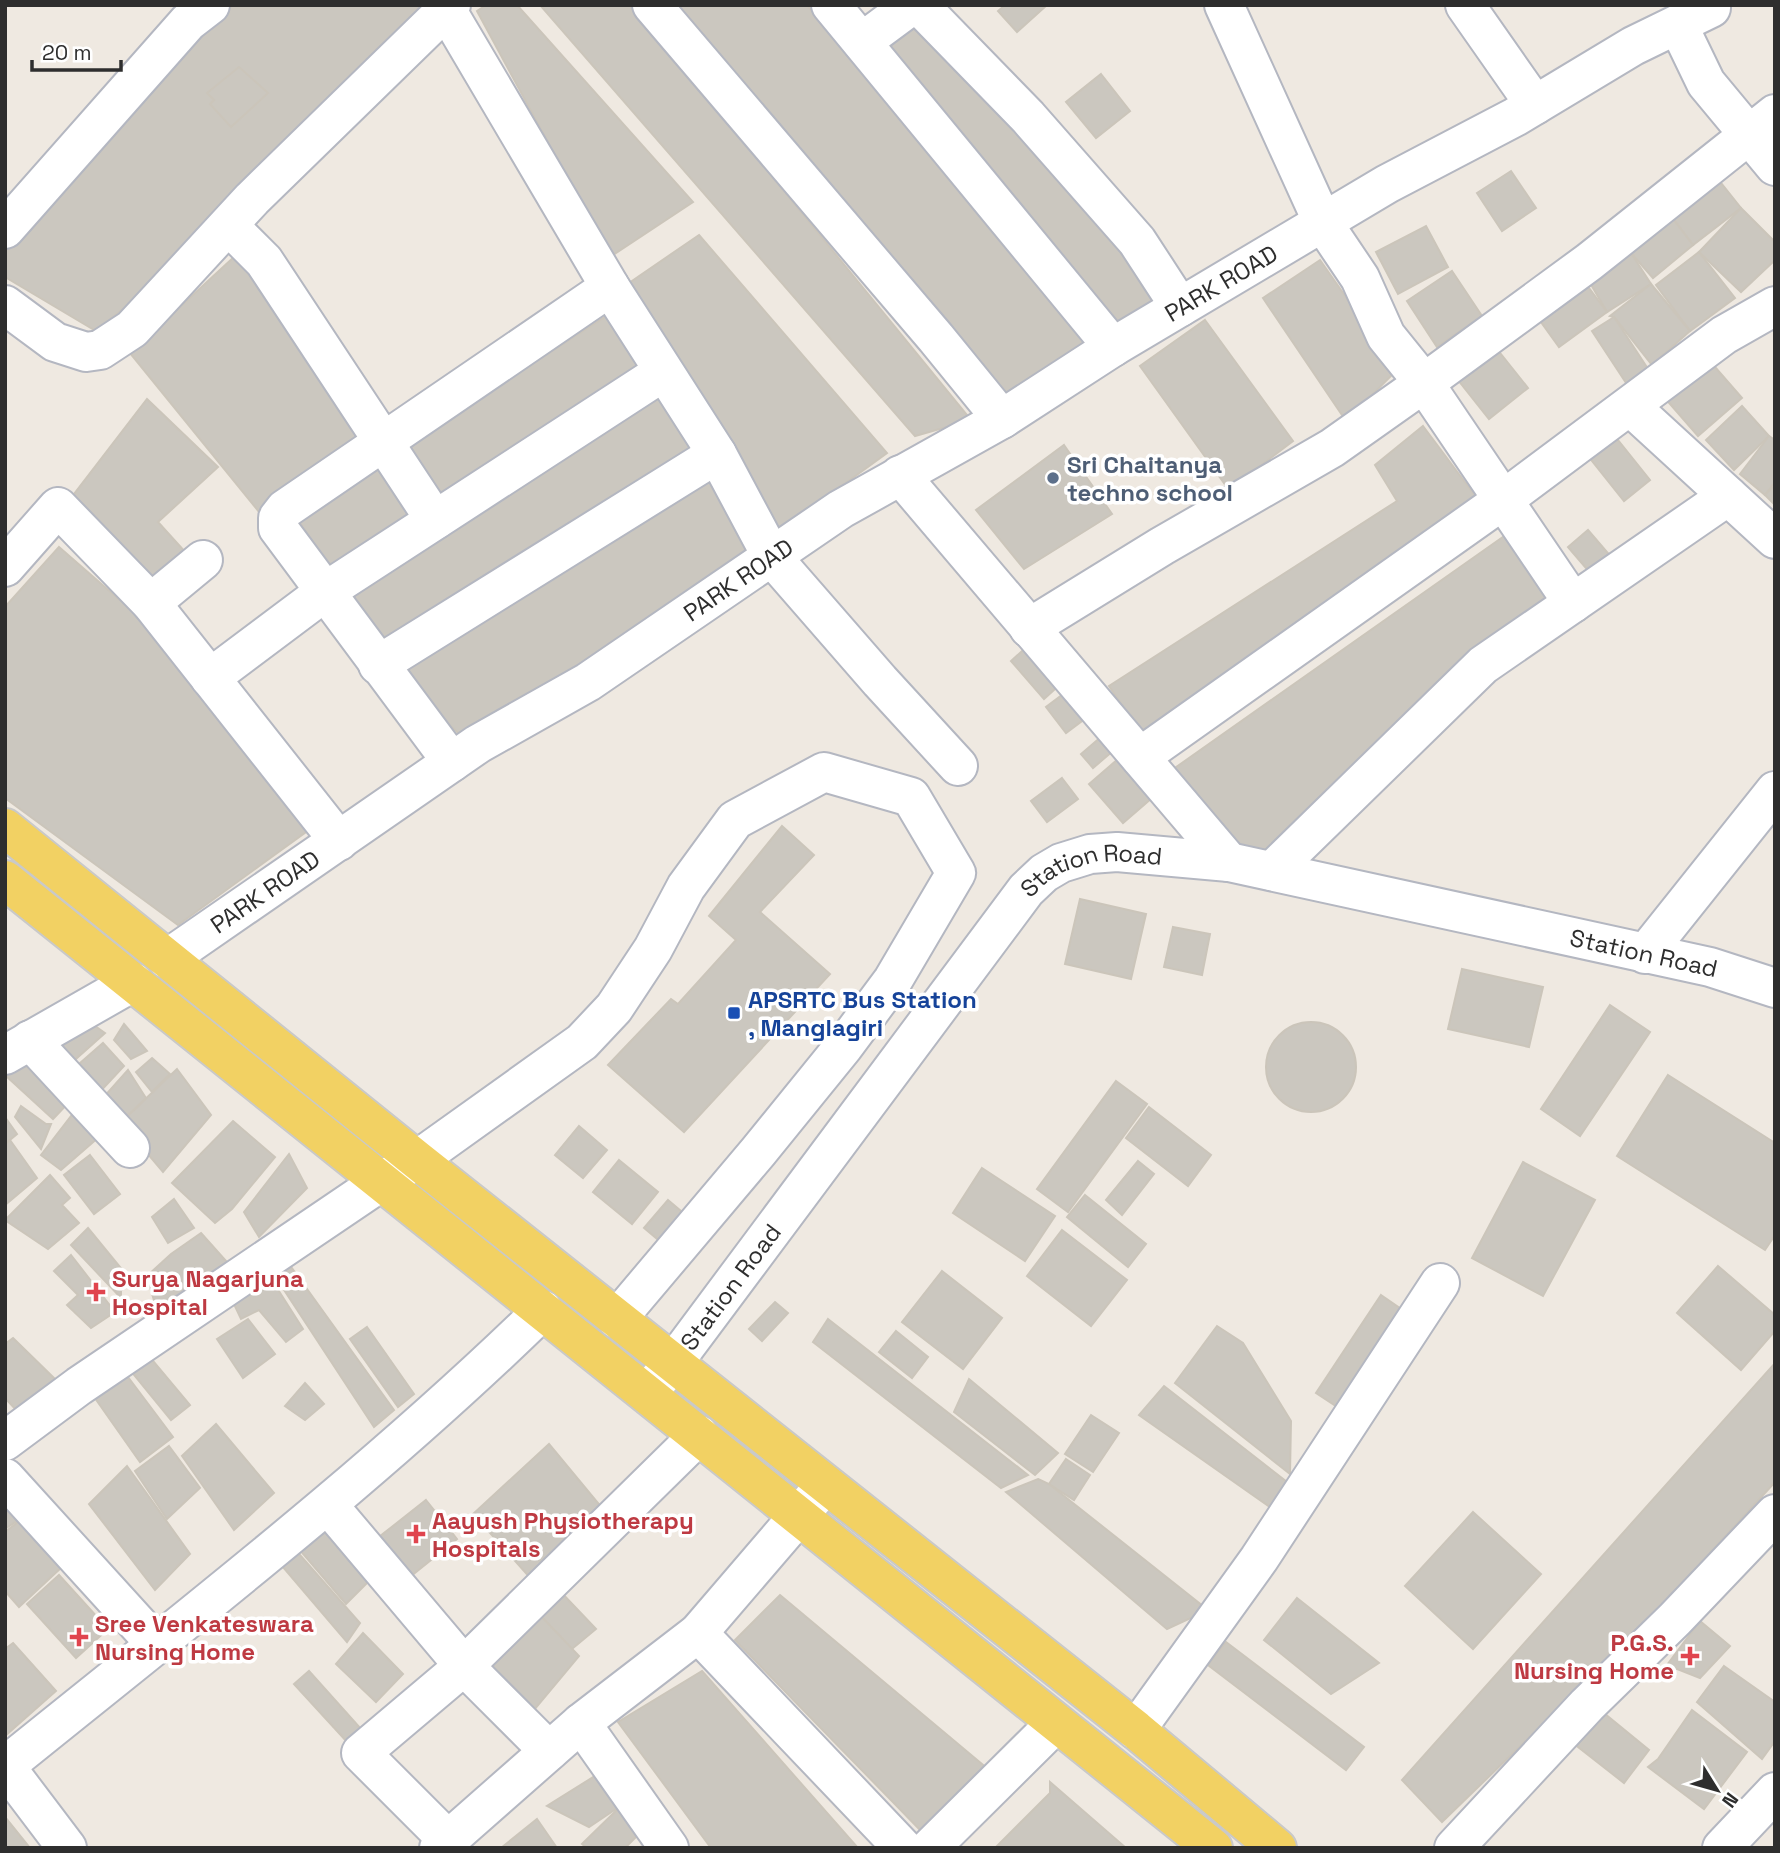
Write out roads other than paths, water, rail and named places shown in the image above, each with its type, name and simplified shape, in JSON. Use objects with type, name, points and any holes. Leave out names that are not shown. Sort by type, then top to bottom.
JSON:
[{"type":"main road","points":[[5,828],[417,1160],[1136,1730],[1277,1848]]},
{"type":"main road","points":[[5,880],[1213,1848]]},
{"type":"street","points":[[5,229],[188,22],[210,5]]},
{"type":"street","points":[[652,5],[1003,419]]},
{"type":"street","points":[[831,5],[1113,347]]},
{"type":"street","points":[[862,42],[912,5]]},
{"type":"street","points":[[919,5],[1028,117],[1138,241],[1180,306]]},
{"type":"street","points":[[1224,5],[1323,223],[1360,278],[1386,336],[1424,383],[1573,603]]},
{"type":"street","points":[[1465,5],[1535,105]]},
{"type":"street","points":[[5,304],[55,342],[86,352],[100,350],[132,329],[253,199],[449,7],[610,287],[717,454],[772,557],[958,766]]},
{"type":"street","points":[[1704,11],[1706,83],[1762,125],[1775,166]]},
{"type":"street","name":"PARK ROAD","points":[[167,959],[478,744],[588,682],[841,509],[1003,419],[1113,347],[1387,184],[1535,105],[1633,46],[1704,11]]},
{"type":"street","points":[[1029,628],[1161,546],[1332,448],[1589,262],[1762,125]]},
{"type":"street","points":[[229,226],[264,261],[435,520]]},
{"type":"street","points":[[452,762],[278,528],[278,518],[285,509],[610,287]]},
{"type":"street","points":[[1139,757],[1503,500],[1724,335],[1775,306]]},
{"type":"street","points":[[210,678],[326,591],[663,372]]},
{"type":"street","points":[[1631,407],[1775,539]]},
{"type":"street","points":[[378,665],[717,454]]},
{"type":"street","points":[[900,475],[1229,862]]},
{"type":"street","points":[[1272,871],[1483,666],[1728,496]]},
{"type":"street","points":[[5,567],[58,508],[151,603],[339,841]]},
{"type":"street","points":[[151,603],[203,559]]},
{"type":"street","points":[[5,1441],[79,1386],[417,1160],[582,1042],[606,1016],[653,949],[686,887],[735,820],[824,772],[911,797],[956,873],[893,980],[844,1046],[742,1172],[617,1318]]},
{"type":"street","points":[[1645,954],[1775,791]]},
{"type":"street","name":"Station Road","points":[[647,1393],[674,1362],[1026,890],[1044,873],[1061,863],[1090,854],[1117,852],[1229,862],[1710,967],[1775,988]]},
{"type":"street","points":[[130,1147],[18,1048],[133,982]]},
{"type":"street","points":[[1136,1730],[1259,1559],[1440,1283]]},
{"type":"street","points":[[67,1848],[5,1766],[328,1505],[472,1380],[544,1310]]},
{"type":"street","points":[[699,1435],[464,1666],[362,1753],[455,1841],[581,1723],[698,1633],[825,1485]]},
{"type":"street","points":[[5,1478],[156,1644]]},
{"type":"street","points":[[328,1505],[464,1666],[549,1751]]},
{"type":"street","points":[[1454,1848],[1587,1705],[1675,1619],[1775,1514]]},
{"type":"street","points":[[698,1633],[904,1848]]},
{"type":"street","points":[[581,1723],[669,1848]]},
{"type":"street","points":[[929,1848],[1056,1723]]},
{"type":"street","points":[[1722,1848],[1775,1792]]},
{"type":"place","name":"Sri Chaitanya techno school","points":[[1053,478]]},
{"type":"place","name":"APSRTC Bus Station , Manglagiri","points":[[734,1013]]},
{"type":"place","name":"Surya Nagarjuna Hospital","points":[[96,1292]]},
{"type":"place","name":"Aayush Physiotherapy Hospitals","points":[[416,1534]]},
{"type":"place","name":"Sree Venkateswara Nursing Home","points":[[79,1637]]},
{"type":"place","name":"P.G.S. Nursing Home","points":[[1690,1656]]}]
